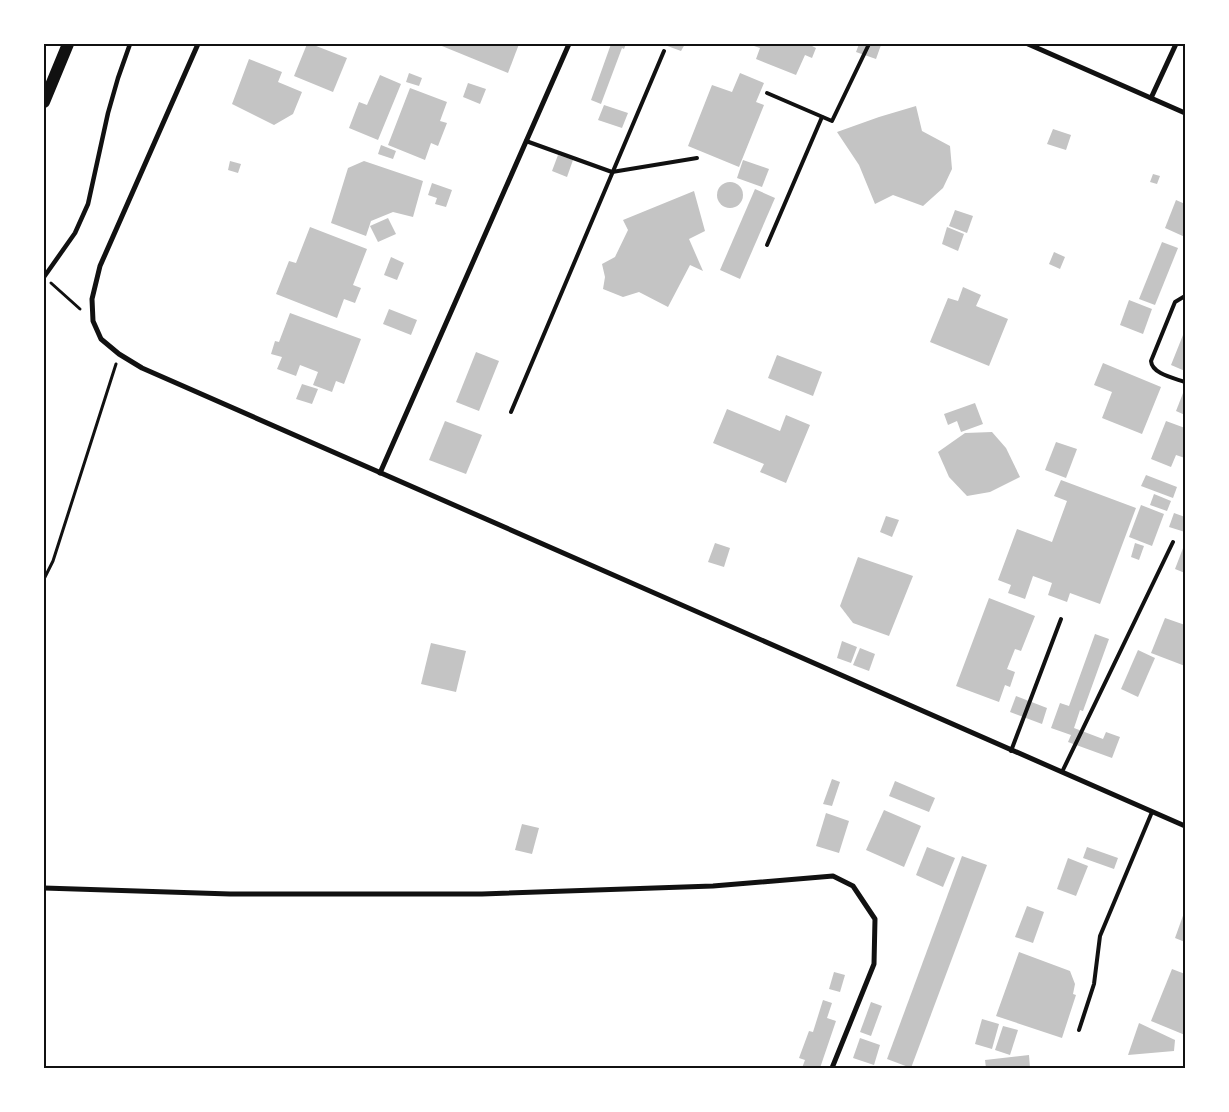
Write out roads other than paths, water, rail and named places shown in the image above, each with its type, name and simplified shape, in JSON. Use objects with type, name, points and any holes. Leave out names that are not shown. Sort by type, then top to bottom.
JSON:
[{"type":"main road","points":[[44,102],[68,44]]},
{"type":"street","points":[[44,277],[75,233],[88,204],[108,113],[130,44]]},
{"type":"street","points":[[198,44],[100,266],[92,299],[94,321],[101,339],[119,354],[142,368],[1185,826]]},
{"type":"street","points":[[380,473],[569,44]]},
{"type":"street","points":[[1028,44],[1185,113]]},
{"type":"street","points":[[1151,98],[1176,44]]},
{"type":"street","points":[[44,888],[230,894],[482,894],[713,886],[833,876],[852,886],[876,919],[874,964],[832,1068]]},
{"type":"lane","points":[[767,93],[832,121],[869,44]]},
{"type":"lane","points":[[511,412],[664,51]]},
{"type":"lane","points":[[767,245],[822,117]]},
{"type":"lane","points":[[526,141],[612,172],[697,158]]},
{"type":"lane","points":[[1185,296],[1175,302],[1151,362],[1154,370],[1185,382]]},
{"type":"lane","points":[[1062,772],[1173,542]]},
{"type":"lane","points":[[1011,750],[1061,619]]},
{"type":"lane","points":[[1079,1030],[1094,984],[1100,936],[1152,812]]}]
